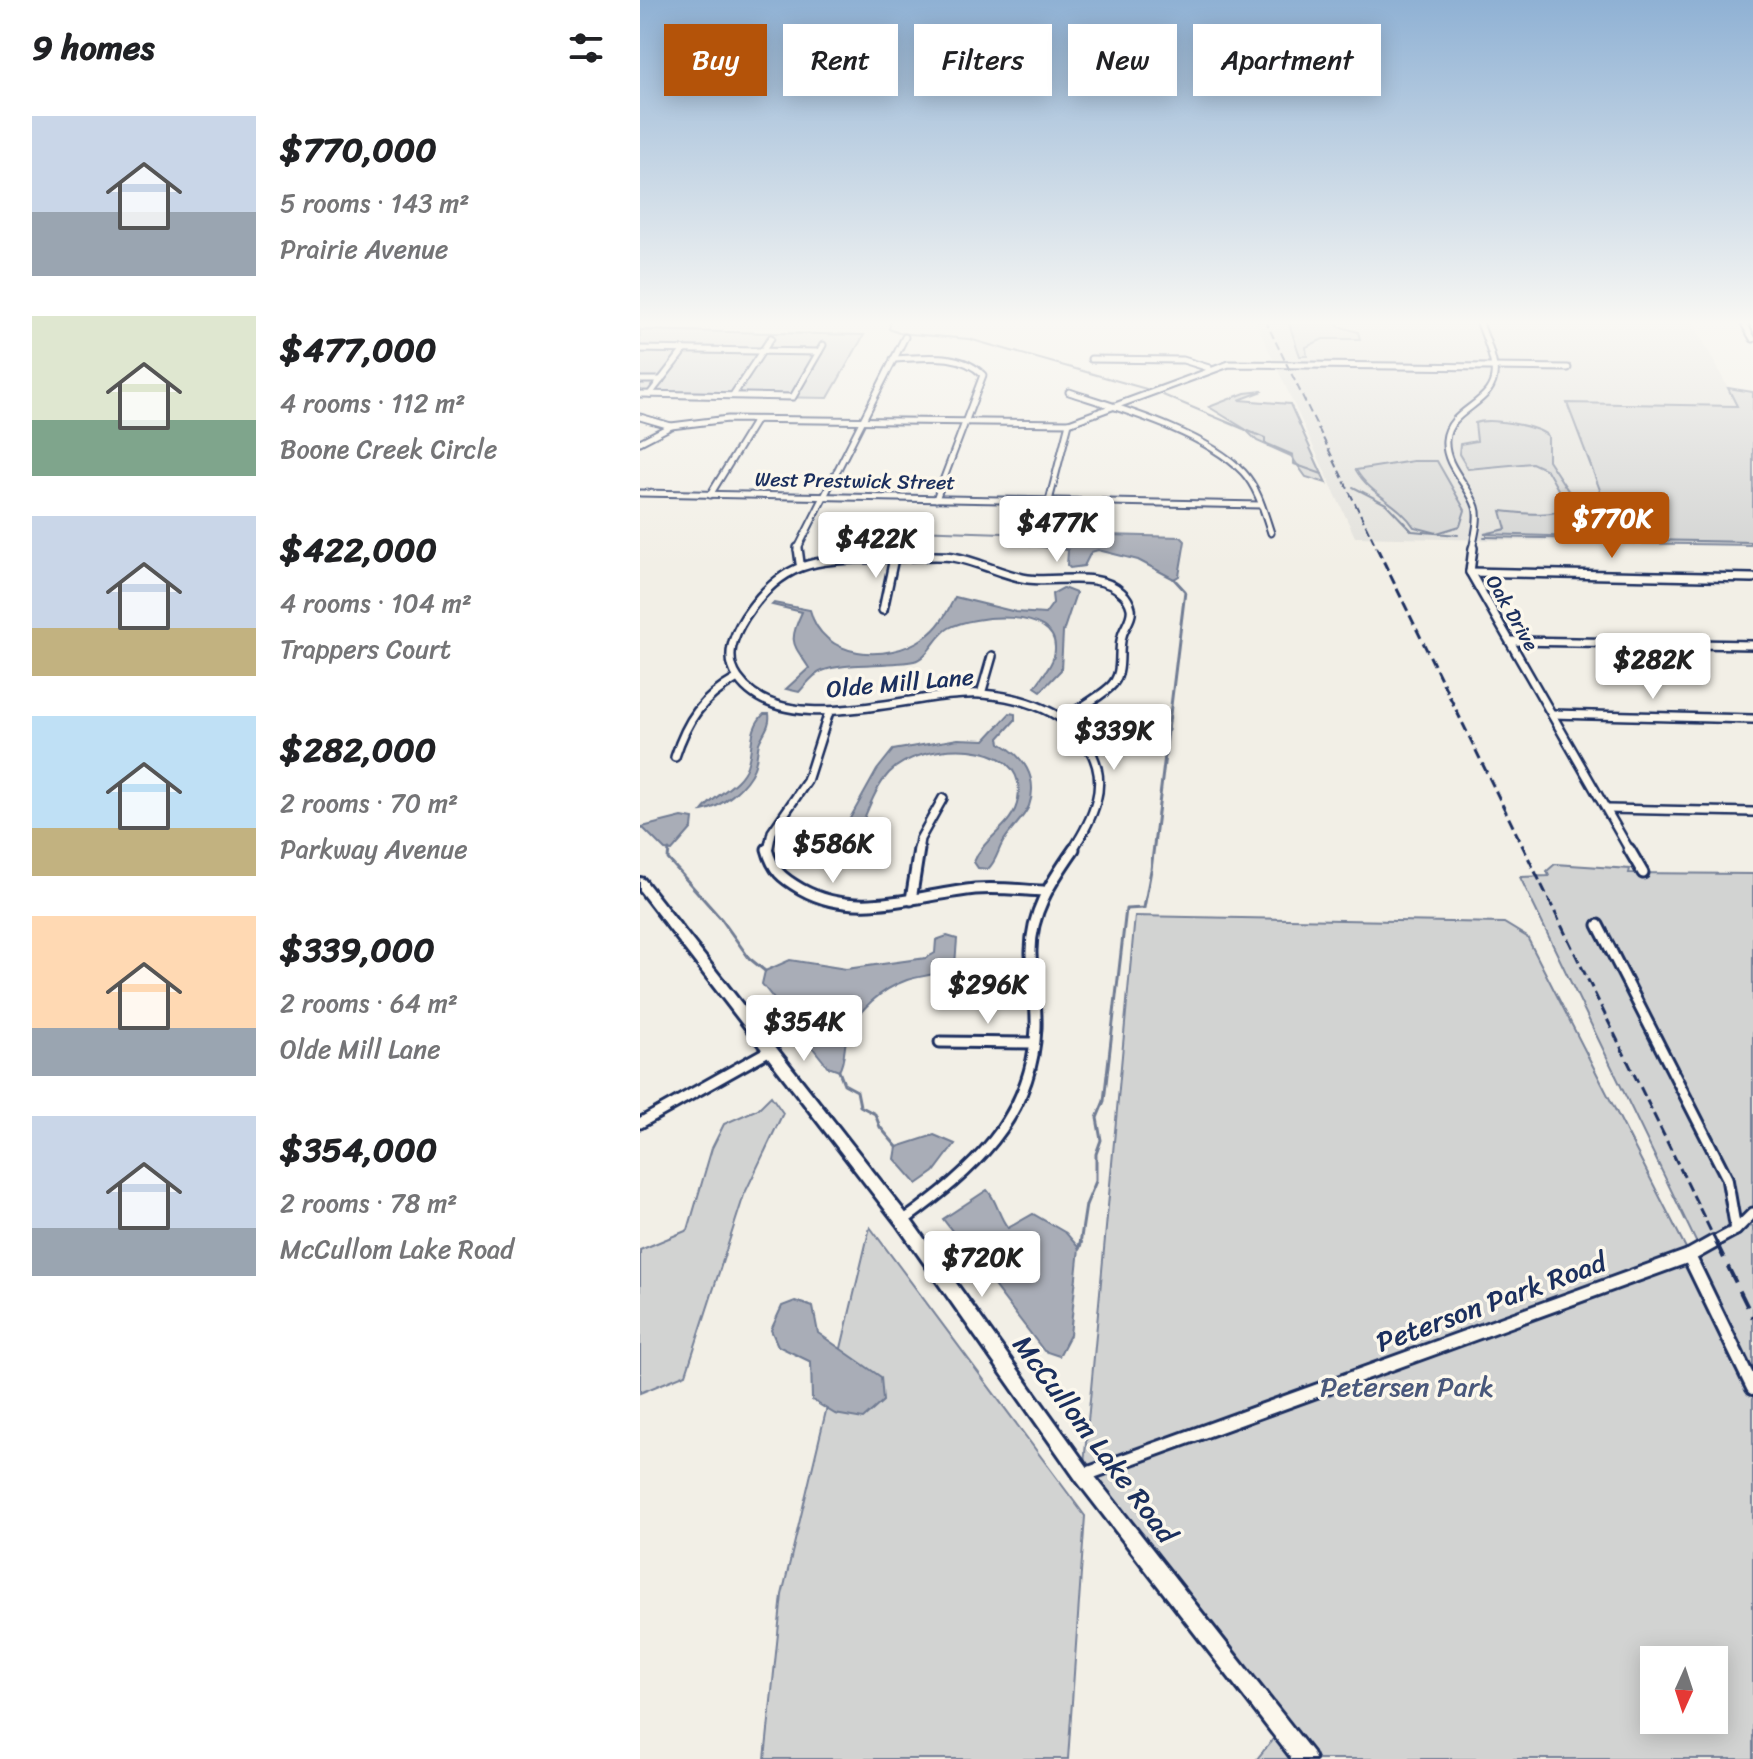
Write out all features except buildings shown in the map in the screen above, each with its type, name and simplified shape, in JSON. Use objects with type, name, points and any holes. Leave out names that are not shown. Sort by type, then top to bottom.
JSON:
[{"type":"street","points":[[800,563],[797,550],[871,402]]},
{"type":"street","points":[[936,499],[972,402]]},
{"type":"street","points":[[1100,402],[1122,409],[1240,468],[1261,505],[1271,533]]},
{"type":"street","points":[[640,442],[671,426],[708,420],[1069,423],[1137,402]]},
{"type":"street","name":"Oak Drive","points":[[1477,402],[1455,419],[1446,438],[1447,454],[1477,509],[1470,572],[1643,873]]},
{"type":"street","points":[[640,417],[671,426]]},
{"type":"street","points":[[710,495],[756,420]]},
{"type":"street","points":[[1049,501],[1069,423]]},
{"type":"street","name":"West Prestwick Street","points":[[640,493],[1261,505]]},
{"type":"street","points":[[675,757],[686,720],[698,704],[736,679],[729,662],[732,637],[780,575],[800,563],[834,558],[952,557],[1028,579],[1086,579],[1120,590],[1131,605],[1131,615],[1121,638],[1121,667],[1112,686],[1065,718]]},
{"type":"street","points":[[883,610],[888,598],[894,558]]},
{"type":"street","points":[[1470,572],[1753,578]]},
{"type":"street","points":[[1511,641],[1753,645]]},
{"type":"street","points":[[981,694],[992,656]]},
{"type":"street","name":"Olde Mill Lane","points":[[736,679],[771,702],[829,712],[981,694],[1028,704],[1065,718],[1093,751],[1099,779],[1094,809],[1043,891],[1030,945],[1036,1013],[1028,1083],[1013,1116],[990,1150],[966,1174],[903,1221]]},
{"type":"street","points":[[829,712],[807,781],[772,832],[767,847],[771,864],[780,877],[819,899],[867,906],[978,889],[1043,891]]},
{"type":"street","points":[[1552,714],[1753,719]]},
{"type":"street","points":[[911,900],[920,839],[943,798]]},
{"type":"street","points":[[1607,809],[1753,812]]},
{"type":"street","name":"McCullom Lake Road","points":[[640,882],[903,1221],[1083,1475],[1305,1759]]},
{"type":"street","points":[[1598,925],[1727,1178],[1736,1230]]},
{"type":"street","points":[[940,1042],[1034,1043]]},
{"type":"street","points":[[640,1123],[770,1050]]},
{"type":"street","name":"Peterson Park Road","points":[[1083,1475],[1689,1256],[1736,1230],[1753,1213]]},
{"type":"street","points":[[1689,1256],[1753,1388]]},
{"type":"shaded area","points":[[1293,402],[1735,402],[1738,407],[1568,403],[1620,543],[1355,537]]},
{"type":"shaded area","points":[[1033,533],[1181,537],[1185,541],[1179,576],[1174,579],[1138,560],[1098,550],[1091,552],[1084,566],[1070,568],[1067,565],[1068,550],[1029,545],[1027,536]]},
{"type":"shaded area","points":[[1063,588],[1076,593],[1063,632],[1061,670],[1041,691],[1035,687],[1053,659],[1055,649],[1052,636],[1043,626],[1011,618],[960,623],[949,628],[924,656],[914,661],[831,668],[816,675],[799,692],[786,689],[809,668],[794,643],[802,612],[772,605],[774,603],[810,610],[817,626],[828,639],[858,652],[875,653],[910,646],[925,637],[939,624],[955,597],[1016,612],[1045,614],[1053,603],[1052,594]]},
{"type":"shaded area","points":[[1010,713],[1015,714],[1015,720],[999,738],[1000,743],[1016,754],[1027,768],[1032,796],[1027,810],[988,869],[978,868],[974,862],[978,853],[1011,817],[1018,799],[1017,778],[1007,764],[990,754],[946,750],[904,762],[883,781],[852,843],[843,841],[843,831],[877,770],[893,750],[958,739],[985,740]]},
{"type":"shaded area","points":[[764,714],[769,714],[769,722],[759,743],[751,775],[725,801],[702,811],[744,773],[756,726]]},
{"type":"shaded area","points":[[682,817],[693,819],[692,828],[672,851],[665,850],[642,827]]},
{"type":"shaded area","points":[[947,936],[957,939],[955,965],[898,984],[872,1001],[852,1025],[839,1071],[828,1067],[762,984],[765,971],[790,960],[846,969],[926,958],[935,953],[936,940]]},
{"type":"shaded area","points":[[934,1135],[955,1144],[934,1172],[917,1184],[895,1159],[897,1147]]},
{"type":"shaded area","points":[[987,1190],[1008,1228],[1033,1214],[1066,1233],[1079,1248],[1070,1335],[1059,1356],[1044,1351],[943,1219]]},
{"type":"shaded area","points":[[795,1301],[813,1307],[818,1333],[881,1377],[883,1401],[863,1419],[835,1414],[812,1400],[811,1362],[778,1346],[771,1330],[782,1306]]},
{"type":"green space","points":[[1222,402],[1290,404],[1326,483],[1306,477],[1291,456],[1257,441],[1245,429],[1209,407]]},
{"type":"green space","points":[[1735,402],[1753,402],[1753,545],[1620,543],[1618,538],[1484,534],[1506,529],[1501,511],[1545,514],[1568,507],[1547,470],[1532,463],[1468,469],[1459,454],[1460,444],[1477,441],[1475,423],[1502,422],[1542,432],[1548,436],[1548,460],[1573,498],[1595,500],[1600,490],[1567,403],[1737,406]]},
{"type":"green space","points":[[1413,461],[1437,461],[1465,510],[1460,526],[1437,533],[1414,527],[1356,470]]},
{"type":"green space","name":"Petersen Park","points":[[1555,864],[1630,869],[1629,873],[1753,874],[1753,1218],[1738,1229],[1753,1226],[1753,1759],[1257,1759],[1281,1729],[1083,1475],[1135,916],[1504,923],[1527,937],[1690,1256],[1700,1250],[1520,877],[1549,876],[1547,871]]},
{"type":"green space","points":[[771,1096],[783,1113],[744,1195],[686,1374],[640,1393],[640,1250],[688,1230],[712,1148],[724,1124],[758,1109]]},
{"type":"green space","points":[[870,1227],[1085,1516],[1068,1759],[765,1759],[782,1595]]},
{"type":"waterway","points":[[1180,402],[1265,438],[1265,443],[1293,455],[1294,464],[1322,474]]},
{"type":"waterway","points":[[1353,487],[1386,504],[1412,531],[1458,535]]},
{"type":"waterway","points":[[824,527],[1036,534]]},
{"type":"waterway","points":[[1484,537],[1753,542]]},
{"type":"waterway","points":[[1080,1244],[1086,1205],[1096,1181],[1096,1154],[1101,1140],[1097,1118],[1104,1101],[1126,909],[1144,908],[1151,870],[1185,591],[1174,579]]},
{"type":"waterway","points":[[669,850],[668,859],[722,920],[749,958],[765,971]]},
{"type":"waterway","points":[[839,1071],[844,1084],[857,1091],[860,1106],[875,1114],[880,1127],[897,1147]]},
{"type":"waterway","points":[[1079,1248],[1081,1242]]},
{"type":"railway","points":[[1305,402],[1378,550]]},
{"type":"railway","points":[[1377,548],[1717,1244]]},
{"type":"railway","points":[[1716,1242],[1753,1318]]}]
